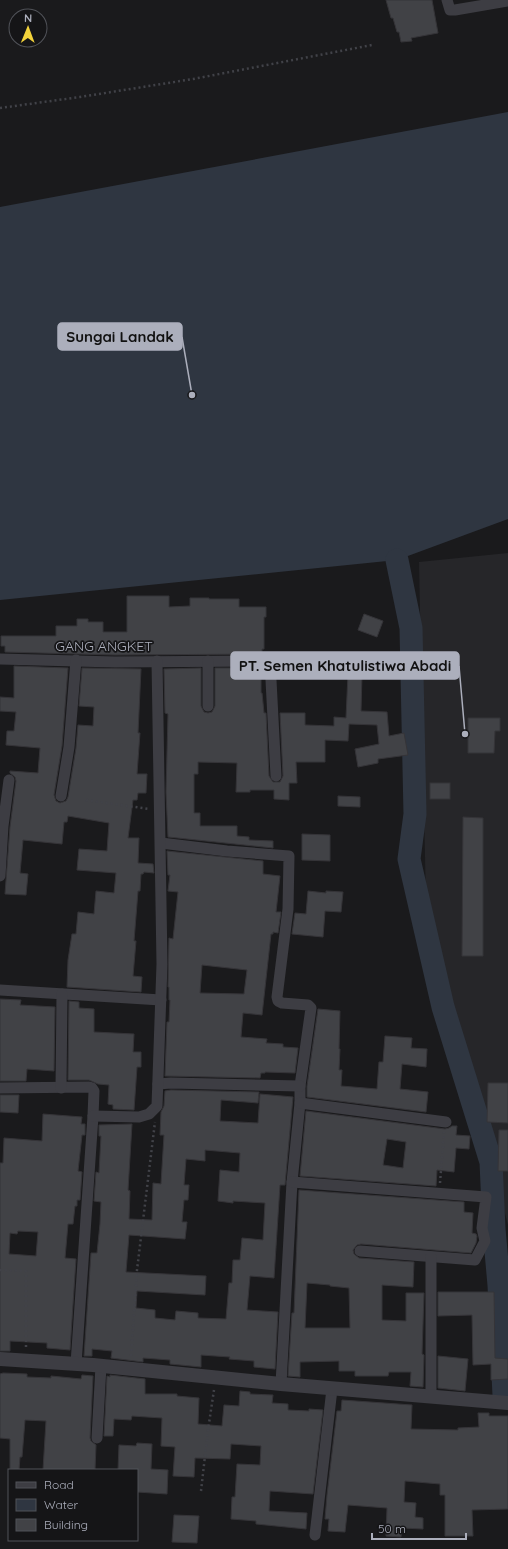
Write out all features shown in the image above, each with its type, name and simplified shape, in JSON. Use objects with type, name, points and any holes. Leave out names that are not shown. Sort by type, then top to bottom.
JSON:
[{"type":"street","points":[[447,0],[450,10],[508,1]]},
{"type":"street","name":"GANG ANGKET","points":[[0,659],[115,662],[270,661],[276,776]]},
{"type":"street","points":[[61,796],[69,747],[76,660]]},
{"type":"street","points":[[93,1116],[139,1117],[149,1114],[157,1106],[161,1000],[161,843],[157,661]]},
{"type":"street","points":[[208,661],[208,706]]},
{"type":"street","points":[[0,876],[8,780]]},
{"type":"street","points":[[161,843],[227,851],[289,856],[288,909],[277,997],[278,1001],[282,1003],[308,1005],[311,1008],[300,1086],[300,1103],[292,1182],[281,1384]]},
{"type":"street","points":[[0,990],[161,1000]]},
{"type":"street","points":[[61,1088],[62,994]]},
{"type":"street","points":[[158,1084],[300,1086]]},
{"type":"street","points":[[0,1088],[89,1087],[94,1091],[76,1364]]},
{"type":"street","points":[[300,1103],[446,1122]]},
{"type":"street","points":[[292,1182],[486,1197],[482,1228],[485,1240],[476,1260],[360,1251]]},
{"type":"street","points":[[431,1257],[431,1397]]},
{"type":"street","points":[[0,1359],[102,1366],[332,1389],[508,1403]]},
{"type":"street","points":[[97,1438],[102,1366]]},
{"type":"street","points":[[314,1535],[332,1389]]},
{"type":"path","points":[[0,108],[193,79],[372,45]]},
{"type":"path","points":[[86,800],[160,811]]},
{"type":"path","points":[[130,1369],[137,1270],[157,1106]]},
{"type":"path","points":[[439,1193],[446,1122]]},
{"type":"path","points":[[0,1270],[26,1271],[26,1361]]},
{"type":"path","points":[[201,1491],[216,1378]]},
{"type":"shaded area","points":[[508,553],[508,1225],[426,905],[419,562]]},
{"type":"water","points":[[508,112],[508,519],[397,560],[0,600],[0,207]]},
{"type":"building","points":[[386,0],[432,0],[438,33],[411,38],[412,41],[401,42],[399,32],[397,32],[393,18],[391,18]]},
{"type":"building","points":[[127,596],[169,596],[169,607],[190,606],[190,598],[209,598],[239,599],[239,607],[266,607],[266,617],[264,617],[264,649],[262,649],[262,654],[115,655],[5,652],[5,646],[1,646],[1,636],[56,636],[56,626],[77,626],[77,619],[88,619],[88,622],[103,622],[103,632],[127,632]]},
{"type":"building","points":[[364,614],[383,621],[377,637],[358,630]]},
{"type":"building","points":[[14,666],[68,668],[62,746],[54,795],[56,801],[60,803],[66,801],[68,797],[78,725],[93,726],[94,707],[79,706],[82,668],[141,669],[138,733],[140,733],[137,774],[147,774],[146,793],[138,793],[137,800],[133,800],[128,838],[139,838],[138,863],[153,864],[154,873],[144,872],[141,874],[140,891],[138,891],[133,976],[142,977],[141,992],[67,987],[68,960],[72,934],[76,934],[78,912],[94,914],[96,891],[114,893],[116,873],[77,870],[79,849],[107,851],[109,823],[68,816],[67,822],[64,822],[62,844],[23,840],[20,873],[28,874],[26,895],[5,894],[10,827],[16,781],[15,777],[10,773],[10,771],[38,773],[40,748],[6,745],[7,731],[14,731],[16,712],[0,711],[0,697],[14,698]]},
{"type":"building","points":[[201,668],[201,706],[204,712],[208,713],[212,712],[215,706],[215,668],[261,668],[261,693],[264,713],[266,713],[269,776],[273,782],[280,782],[283,776],[280,713],[305,713],[305,725],[334,726],[334,717],[346,718],[348,674],[362,674],[361,711],[387,712],[389,736],[404,733],[408,755],[378,759],[378,763],[358,767],[355,749],[379,744],[377,725],[349,724],[348,741],[325,740],[325,762],[296,762],[297,783],[289,783],[289,800],[274,799],[274,790],[250,790],[250,792],[236,792],[237,763],[198,762],[198,774],[194,774],[194,813],[200,813],[200,826],[237,826],[237,836],[249,837],[249,840],[273,841],[273,848],[168,837],[166,792],[168,714],[165,713],[164,669]]},
{"type":"building","points":[[468,718],[500,718],[500,731],[495,731],[494,753],[468,753]]},
{"type":"building","points":[[430,783],[450,783],[450,799],[430,799]]},
{"type":"building","points":[[338,796],[360,797],[360,807],[338,806]]},
{"type":"building","points":[[463,817],[483,818],[483,956],[462,956]]},
{"type":"building","points":[[302,834],[330,835],[330,861],[302,860]]},
{"type":"building","points":[[167,851],[263,861],[263,874],[280,876],[276,912],[281,912],[278,933],[273,932],[273,934],[271,934],[262,1015],[243,1013],[241,1037],[267,1039],[266,1043],[283,1044],[283,1047],[298,1048],[295,1073],[265,1072],[261,1073],[260,1078],[165,1076],[167,1022],[169,1022],[170,1000],[168,987],[169,938],[173,939],[178,892],[168,891],[170,875],[168,875]],"holes":[[[202,965],[247,970],[244,994],[200,993]]]},
{"type":"building","points":[[308,891],[326,893],[326,891],[343,892],[341,912],[325,911],[323,937],[292,934],[295,913],[306,914]]},
{"type":"building","points":[[0,999],[21,1000],[20,1005],[55,1007],[54,1071],[27,1069],[26,1081],[0,1081]]},
{"type":"building","points":[[69,1001],[79,1002],[79,1008],[94,1009],[94,1032],[134,1034],[133,1052],[141,1052],[141,1067],[137,1067],[134,1110],[113,1109],[113,1105],[108,1104],[109,1085],[98,1084],[89,1080],[68,1080]]},
{"type":"building","points":[[318,1009],[340,1011],[339,1070],[342,1070],[341,1086],[377,1089],[379,1062],[383,1062],[385,1036],[412,1038],[411,1048],[427,1049],[426,1067],[402,1064],[400,1089],[428,1092],[426,1112],[307,1097],[307,1086]]},
{"type":"building","points":[[488,1083],[508,1083],[508,1123],[487,1122]]},
{"type":"building","points":[[165,1091],[259,1092],[258,1103],[221,1100],[220,1121],[258,1123],[260,1094],[293,1097],[285,1185],[280,1185],[274,1278],[250,1276],[247,1310],[278,1312],[275,1369],[254,1367],[254,1361],[229,1359],[230,1357],[201,1355],[201,1367],[170,1364],[170,1360],[143,1358],[143,1362],[111,1358],[112,1351],[92,1349],[92,1356],[84,1356],[91,1253],[97,1253],[100,1224],[101,1202],[94,1201],[96,1172],[99,1173],[101,1136],[99,1136],[99,1125],[132,1124],[128,1190],[130,1191],[129,1219],[152,1220],[153,1183],[161,1184],[164,1135],[160,1135],[161,1112],[164,1106]],"holes":[[[205,1150],[240,1153],[239,1172],[220,1170],[218,1201],[233,1203],[233,1201],[265,1203],[263,1240],[242,1238],[240,1260],[233,1260],[232,1283],[229,1283],[226,1319],[198,1318],[198,1313],[176,1311],[175,1320],[155,1318],[155,1310],[136,1308],[137,1291],[205,1295],[206,1276],[126,1272],[129,1235],[185,1239],[187,1222],[182,1222],[184,1200],[188,1200],[189,1185],[184,1185],[186,1159],[205,1161]]]},
{"type":"building","points":[[0,1095],[19,1095],[18,1113],[0,1112]]},
{"type":"building","points":[[306,1111],[445,1129],[452,1126],[457,1126],[456,1135],[470,1136],[469,1149],[456,1148],[454,1172],[437,1170],[436,1186],[300,1176]],"holes":[[[387,1139],[406,1142],[403,1168],[383,1165]]]},
{"type":"building","points":[[43,1114],[82,1117],[81,1124],[85,1124],[85,1135],[82,1135],[78,1171],[82,1172],[80,1200],[77,1200],[77,1206],[75,1206],[73,1224],[68,1224],[65,1258],[76,1259],[70,1350],[47,1348],[47,1343],[10,1341],[10,1351],[0,1351],[0,1163],[3,1163],[4,1138],[42,1141]],"holes":[[[18,1231],[38,1232],[36,1256],[9,1254],[10,1233],[17,1234]]]},
{"type":"building","points":[[499,1130],[508,1130],[508,1171],[498,1171]]},
{"type":"building","points":[[299,1190],[464,1202],[464,1212],[473,1213],[472,1233],[476,1234],[477,1236],[476,1243],[471,1253],[361,1244],[357,1245],[353,1250],[354,1254],[359,1258],[414,1262],[413,1287],[382,1285],[382,1320],[406,1321],[406,1293],[424,1293],[422,1354],[424,1355],[423,1387],[410,1386],[411,1372],[389,1372],[388,1376],[355,1376],[355,1371],[339,1371],[339,1361],[300,1362],[300,1377],[288,1376],[292,1313],[294,1313]],"holes":[[[307,1283],[349,1288],[350,1328],[305,1328]]]},
{"type":"building","points":[[438,1292],[494,1292],[495,1358],[508,1359],[508,1379],[491,1380],[491,1364],[473,1365],[472,1315],[438,1316]]},
{"type":"building","points":[[438,1356],[468,1359],[465,1391],[438,1388]]},
{"type":"building","points":[[0,1374],[27,1374],[27,1377],[51,1378],[51,1376],[81,1379],[82,1375],[93,1376],[90,1438],[96,1445],[95,1469],[43,1469],[46,1421],[25,1420],[22,1457],[20,1457],[19,1469],[10,1469],[10,1439],[0,1438]]},
{"type":"building","points":[[110,1375],[145,1379],[145,1394],[177,1394],[177,1396],[199,1398],[198,1424],[222,1426],[224,1405],[239,1406],[240,1391],[250,1392],[250,1394],[273,1395],[272,1403],[288,1404],[288,1410],[323,1410],[313,1494],[270,1491],[269,1511],[307,1513],[306,1529],[256,1524],[256,1521],[231,1519],[232,1497],[235,1497],[237,1464],[260,1465],[261,1446],[231,1444],[230,1459],[195,1458],[194,1477],[173,1476],[175,1447],[161,1446],[162,1418],[132,1416],[131,1420],[114,1419],[113,1436],[104,1436],[107,1376],[110,1377]]},
{"type":"building","points":[[342,1400],[412,1405],[411,1429],[458,1430],[458,1428],[479,1427],[478,1413],[489,1413],[489,1416],[508,1416],[508,1509],[472,1510],[473,1536],[445,1536],[445,1495],[440,1495],[440,1484],[405,1481],[404,1502],[416,1503],[415,1517],[423,1518],[423,1529],[402,1528],[401,1537],[386,1536],[387,1508],[348,1505],[345,1532],[328,1531],[329,1519],[325,1519],[327,1495],[337,1411],[341,1411]]},
{"type":"building","points":[[137,1443],[152,1444],[151,1469],[168,1470],[167,1494],[138,1492],[138,1469],[118,1469],[119,1445],[136,1446]]},
{"type":"building","points":[[174,1515],[199,1516],[197,1543],[172,1542]]},
{"type":"waterway","points":[[397,560],[411,628],[415,814],[409,859],[443,1007],[491,1162],[504,1396]]},
{"type":"place","name":"Sungai Landak","points":[[192,395]]},
{"type":"place","name":"PT. Semen Khatulistiwa Abadi","points":[[465,734]]}]
